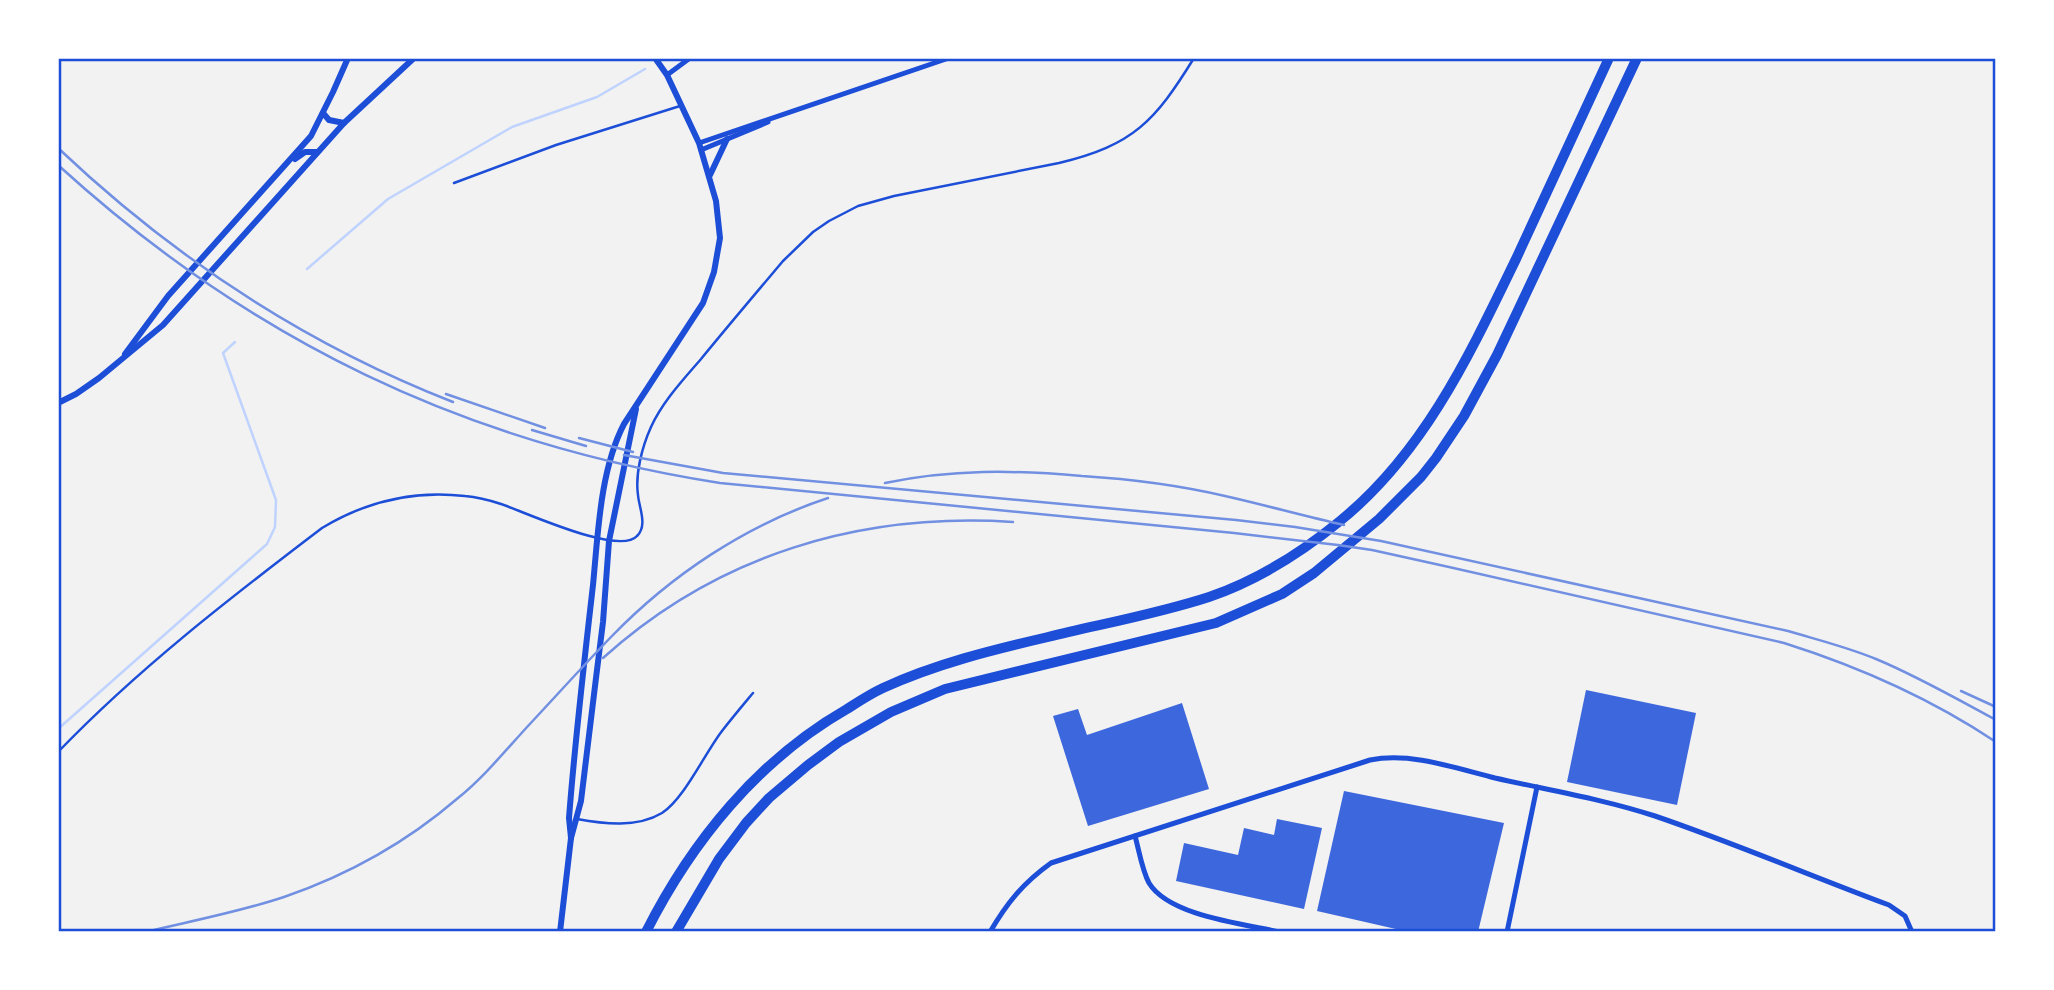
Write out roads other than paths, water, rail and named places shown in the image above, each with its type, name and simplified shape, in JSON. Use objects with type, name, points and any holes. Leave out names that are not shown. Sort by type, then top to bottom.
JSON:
[{"type":"highway","points":[[646,932],[690,857],[733,801],[776,759],[821,723],[880,689],[944,664],[1211,596],[1262,573],[1300,551],[1342,520],[1384,481],[1417,439],[1465,364],[1609,58]]},
{"type":"highway","points":[[678,932],[684,916],[719,859],[746,823],[769,798],[839,742],[891,712],[945,689],[1216,623],[1282,594],[1338,555],[1379,519],[1421,477],[1464,416],[1494,361],[1637,58]]},
{"type":"street","points":[[122,358],[168,296],[311,136],[348,58]]},
{"type":"street","points":[[58,403],[99,378],[154,333],[319,149],[414,58]]},
{"type":"street","points":[[571,838],[569,818],[579,697],[605,485],[615,445],[624,424],[703,303],[715,272],[720,238],[716,201],[700,147],[667,75],[655,58]]},
{"type":"street","points":[[667,75],[690,58]]},
{"type":"street","points":[[700,147],[949,58]]},
{"type":"street","points":[[323,113],[329,120],[344,123]]},
{"type":"street","points":[[700,147],[777,118]]},
{"type":"street","points":[[709,175],[727,139]]},
{"type":"street","points":[[283,168],[301,154],[319,149]]},
{"type":"street","points":[[560,932],[601,636],[609,541],[637,406]]},
{"type":"street","points":[[990,932],[1015,895],[1031,877],[1051,863],[1386,757],[1408,758],[1654,816],[1889,905],[1905,916],[1912,932]]},
{"type":"street","points":[[1507,932],[1537,787]]},
{"type":"street","points":[[1135,836],[1148,881],[1159,896],[1197,913],[1280,932]]},
{"type":"lane","points":[[58,752],[126,685],[179,641],[322,528],[368,506],[407,496],[464,496],[498,503],[598,539],[632,540],[642,528],[637,491],[639,469],[650,429],[665,403],[783,261],[813,232],[845,212],[875,201],[1059,163],[1104,149],[1130,135],[1150,119],[1167,100],[1194,58]]},
{"type":"lane","points":[[454,183],[556,145],[682,106]]},
{"type":"lane","points":[[577,819],[630,823],[649,819],[663,812],[676,800],[722,731],[753,693]]},
{"type":"waterway","points":[[307,269],[388,199],[512,127],[597,97],[645,69]]},
{"type":"waterway","points":[[58,729],[267,544],[275,527],[276,500],[223,353],[235,342]]},
{"type":"railway","points":[[58,148],[147,226],[243,294],[345,353],[453,402]]},
{"type":"railway","points":[[58,165],[131,227],[206,283],[284,332],[365,375],[449,411],[536,441],[626,465],[720,483],[1234,533],[1372,550],[1784,643],[1840,662],[1894,685],[1946,711],[1996,742]]},
{"type":"railway","points":[[446,394],[545,428]]},
{"type":"railway","points":[[532,430],[586,446]]},
{"type":"railway","points":[[579,438],[633,452]]},
{"type":"railway","points":[[624,455],[723,473],[1236,520],[1381,541],[1788,631],[1854,651],[1891,666],[1996,720]]},
{"type":"railway","points":[[885,483],[934,475],[983,472],[1118,479],[1207,492],[1344,525]]},
{"type":"railway","points":[[145,932],[284,897],[354,868],[397,843],[468,790],[611,637],[659,593],[711,554],[739,537],[828,498]]},
{"type":"railway","points":[[603,658],[647,622],[694,592],[742,567],[793,548],[846,533],[900,525],[956,521],[1013,522]]},
{"type":"railway","points":[[1961,691],[1996,707]]}]
